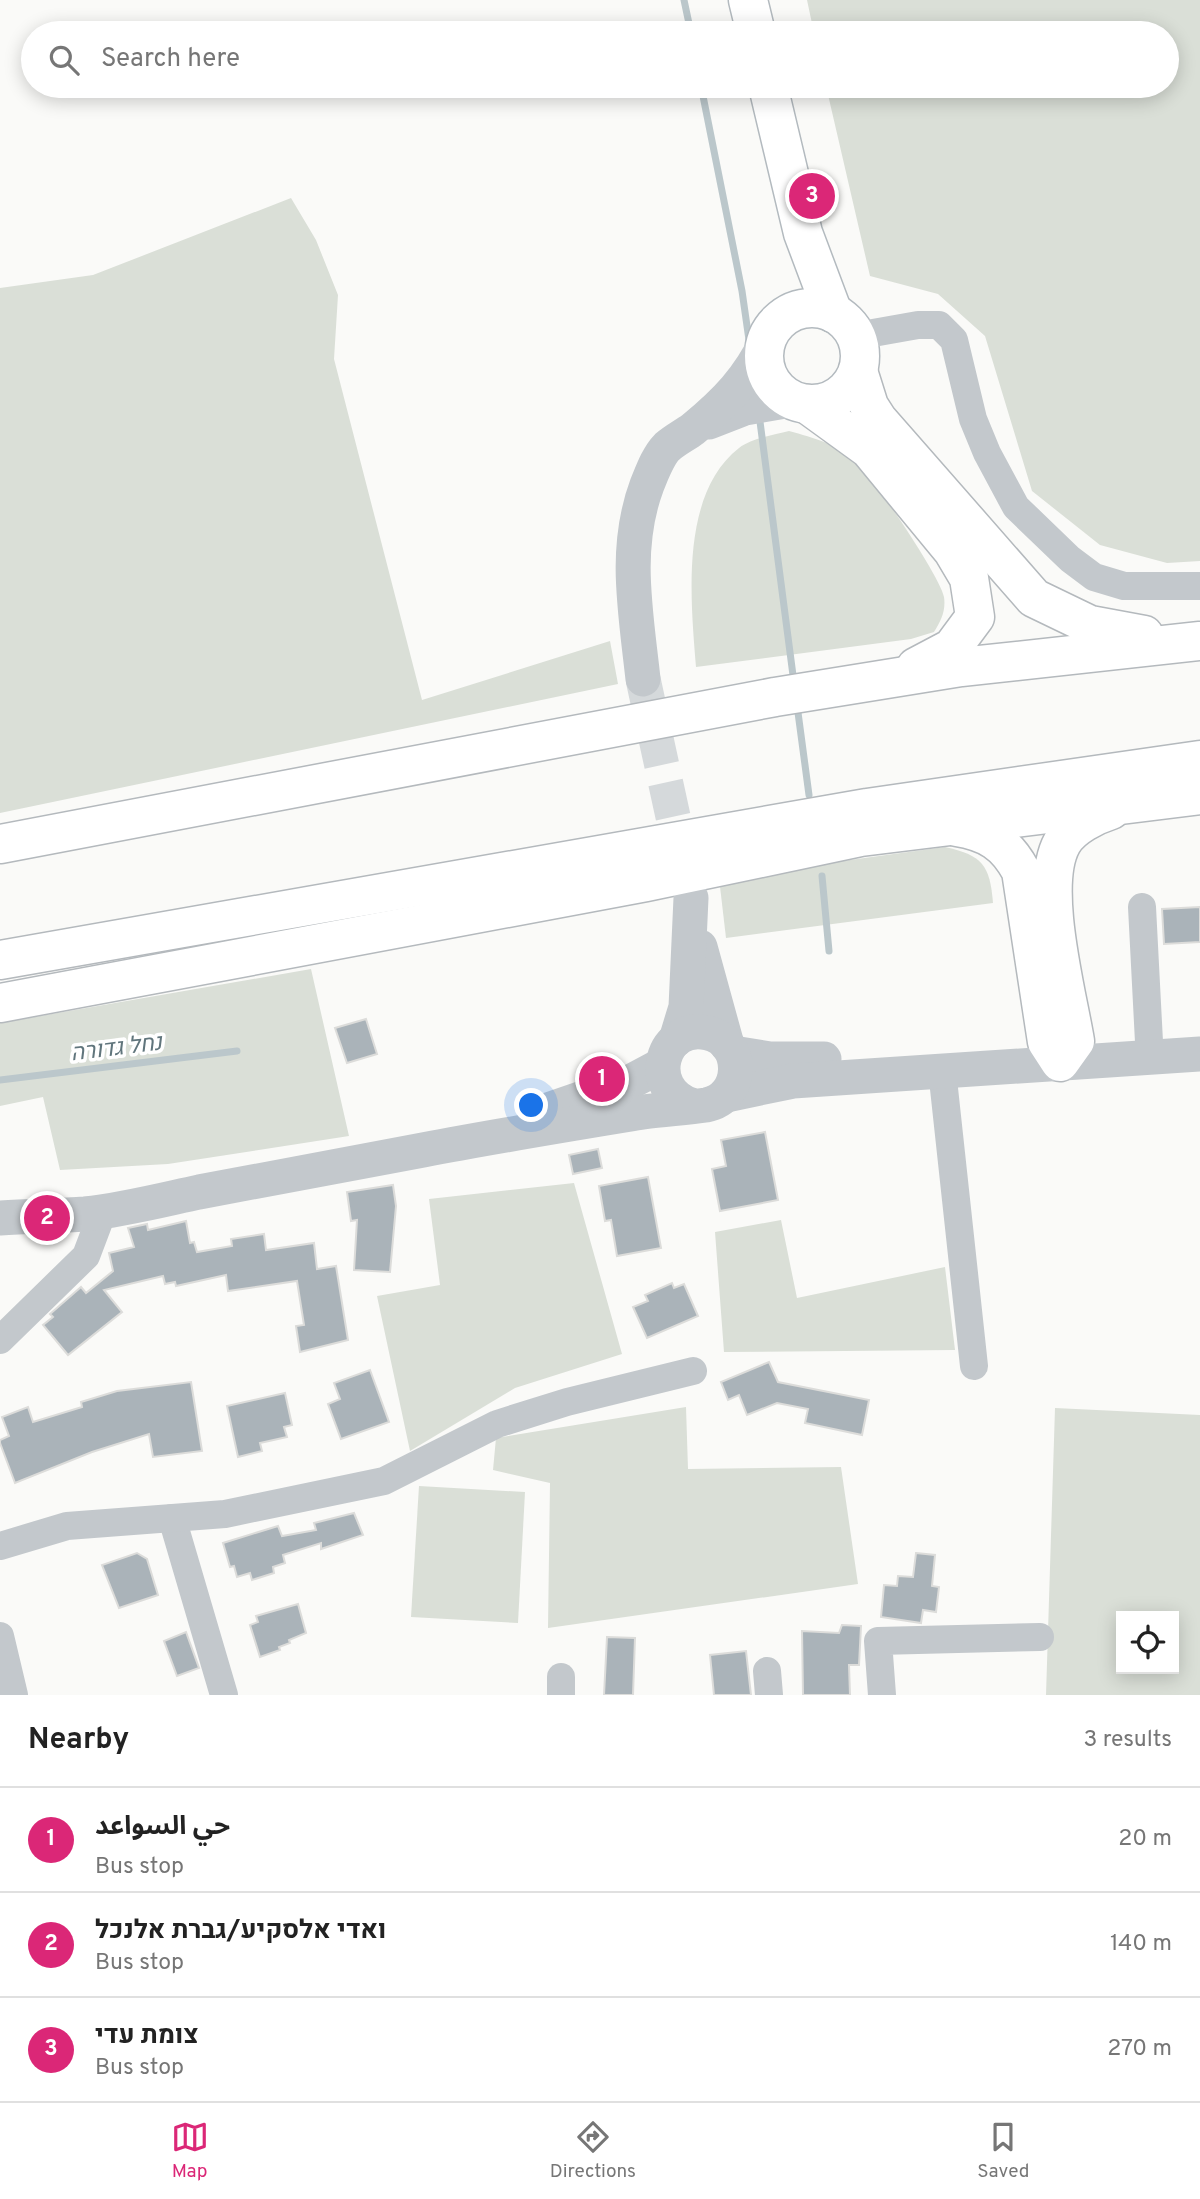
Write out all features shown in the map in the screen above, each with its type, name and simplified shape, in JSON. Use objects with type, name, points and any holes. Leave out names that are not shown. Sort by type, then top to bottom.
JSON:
[{"type":"main road","points":[[748,0],[753,21]]},
{"type":"main road","points":[[771,98],[803,233],[849,340],[863,393],[878,420],[1034,598],[1090,625],[1197,641]]},
{"type":"main road","points":[[803,233],[799,289],[775,329],[765,368],[775,386],[869,449],[953,551],[969,578],[975,617],[963,638],[952,648],[886,679]]},
{"type":"main road","points":[[775,329],[807,308],[849,340]]},
{"type":"main road","points":[[799,402],[824,403],[839,397],[850,386],[849,340]]},
{"type":"main road","points":[[0,844],[775,697],[961,667],[1197,641]]},
{"type":"main road","points":[[0,960],[867,808],[1200,760]]},
{"type":"main road","points":[[0,1003],[646,882],[861,837],[1200,795]]},
{"type":"main road","points":[[1061,1048],[1052,893],[1062,842],[1097,814],[1146,800]]},
{"type":"main road","points":[[952,826],[978,830],[999,840],[1011,853],[1021,871],[1061,1048]]},
{"type":"street","points":[[849,340],[918,325],[939,325],[954,340],[973,419],[987,453],[1016,507],[1070,559],[1094,578],[1124,586],[1200,586]]},
{"type":"street","points":[[643,679],[631,570],[633,531],[651,475],[666,448],[693,429],[752,371],[775,329]]},
{"type":"street","points":[[693,429],[745,408],[799,402]]},
{"type":"street","points":[[691,1105],[673,1095],[667,1086],[669,1053],[685,1007],[691,906],[736,1075],[726,1095]]},
{"type":"street","points":[[1142,907],[1149,1042]]},
{"type":"street","points":[[447,1145],[632,1081],[697,1032],[709,1033],[730,1049],[770,1059],[1149,1042],[1200,1048]]},
{"type":"street","points":[[0,1218],[103,1211],[447,1145],[704,1105],[726,1095],[793,1081],[942,1070],[1061,1048],[1200,1054]]},
{"type":"street","points":[[942,1070],[974,1366]]},
{"type":"street","points":[[0,1340],[86,1256],[103,1211]]},
{"type":"street","points":[[0,1546],[66,1527],[225,1514],[384,1481],[497,1424],[567,1402],[693,1371]]},
{"type":"street","points":[[172,1518],[224,1695]]},
{"type":"street","points":[[0,1636],[14,1695]]},
{"type":"street","points":[[882,1695],[878,1641],[1040,1637]]},
{"type":"shaded area","points":[[807,0],[1200,0],[1200,561],[1167,563],[1100,545],[1032,491],[985,336],[938,294],[870,276],[829,98],[1179,98],[1179,21],[811,21]]},
{"type":"shaded area","points":[[291,198],[316,240],[338,295],[334,359],[422,700],[610,641],[618,684],[0,813],[0,288],[93,275]]},
{"type":"shaded area","points":[[789,431],[834,446],[857,462],[891,507],[931,569],[944,597],[941,620],[934,632],[911,639],[696,667],[692,612],[693,551],[706,493],[720,468],[739,448],[757,439]]},
{"type":"shaded area","points":[[945,847],[968,854],[982,864],[989,879],[993,903],[726,938],[719,878]]},
{"type":"shaded area","points":[[311,969],[349,1136],[168,1164],[60,1170],[43,1097],[0,1106],[0,1023]]},
{"type":"shaded area","points":[[574,1183],[622,1354],[515,1388],[410,1451],[377,1296],[440,1285],[429,1199]]},
{"type":"shaded area","points":[[781,1220],[797,1298],[945,1267],[955,1350],[724,1352],[715,1232]]},
{"type":"shaded area","points":[[686,1407],[688,1469],[841,1467],[858,1584],[548,1628],[550,1483],[493,1470],[496,1438]]},
{"type":"shaded area","points":[[1055,1408],[1200,1415],[1200,1695],[1046,1695]]},
{"type":"shaded area","points":[[419,1486],[525,1492],[518,1623],[411,1617]]},
{"type":"building","points":[[1200,907],[1200,942],[1164,944],[1162,909]]},
{"type":"building","points":[[366,1019],[377,1054],[347,1063],[335,1028]]},
{"type":"building","points":[[765,1132],[778,1200],[720,1211],[712,1169],[726,1166],[721,1140]]},
{"type":"building","points":[[598,1149],[602,1168],[573,1174],[569,1155]]},
{"type":"building","points":[[648,1177],[661,1248],[617,1256],[611,1220],[605,1221],[599,1186]]},
{"type":"building","points":[[393,1185],[396,1206],[390,1272],[354,1270],[357,1220],[351,1221],[347,1192]]},
{"type":"building","points":[[186,1221],[190,1243],[194,1242],[197,1252],[232,1246],[231,1239],[264,1234],[266,1250],[314,1243],[317,1269],[336,1266],[348,1340],[300,1352],[296,1326],[304,1325],[297,1281],[228,1291],[226,1275],[176,1286],[175,1282],[165,1284],[163,1276],[104,1290],[122,1312],[68,1355],[43,1325],[53,1317],[50,1314],[81,1287],[86,1293],[113,1271],[109,1253],[134,1247],[128,1228],[147,1224],[148,1230]]},
{"type":"building","points":[[672,1283],[674,1288],[684,1284],[698,1316],[647,1338],[633,1307],[648,1301],[645,1295]]},
{"type":"building","points":[[769,1362],[778,1382],[869,1400],[862,1435],[805,1423],[808,1409],[777,1403],[747,1415],[739,1395],[728,1400],[721,1382]]},
{"type":"building","points":[[370,1370],[389,1422],[341,1439],[328,1404],[340,1399],[334,1383]]},
{"type":"building","points":[[191,1382],[202,1451],[153,1457],[149,1434],[92,1452],[15,1483],[0,1443],[0,1440],[9,1436],[2,1417],[28,1407],[33,1422],[82,1407],[81,1402],[117,1391]]},
{"type":"building","points":[[285,1393],[292,1425],[284,1427],[287,1437],[260,1443],[262,1451],[238,1457],[227,1406]]},
{"type":"building","points":[[354,1513],[363,1535],[321,1549],[321,1543],[283,1555],[285,1563],[273,1567],[274,1573],[252,1580],[250,1573],[237,1577],[234,1566],[230,1567],[223,1543],[278,1526],[282,1536],[316,1530],[314,1523]]},
{"type":"building","points":[[137,1553],[147,1559],[158,1595],[119,1608],[102,1565]]},
{"type":"building","points":[[916,1553],[935,1555],[932,1586],[939,1587],[936,1612],[923,1610],[921,1623],[881,1617],[884,1585],[897,1586],[898,1576],[913,1577]]},
{"type":"building","points":[[298,1604],[306,1633],[289,1640],[290,1643],[279,1647],[280,1650],[260,1657],[250,1625],[258,1622],[256,1616]]},
{"type":"building","points":[[842,1625],[861,1626],[859,1665],[849,1665],[850,1695],[803,1695],[802,1631],[839,1633]]},
{"type":"building","points":[[186,1632],[199,1668],[177,1676],[164,1641]]},
{"type":"building","points":[[607,1637],[635,1638],[633,1695],[604,1695]]},
{"type":"building","points":[[746,1651],[751,1695],[714,1695],[710,1655]]},
{"type":"waterway","points":[[684,0],[688,21]]},
{"type":"waterway","points":[[703,98],[742,291],[750,347]]},
{"type":"waterway","points":[[759,414],[794,683]]},
{"type":"waterway","points":[[797,705],[809,795]]},
{"type":"waterway","points":[[822,876],[829,951]]},
{"type":"waterway","name":"נחל גדורה","points":[[0,1080],[237,1051]]},
{"type":"tunnel","points":[[643,679],[684,867]]},
{"type":"place","name":"צומת עדי","points":[[812,196]]},
{"type":"place","name":"حي السواعد","points":[[602,1079]]},
{"type":"place","name":"ואדי אלסקיע/גברת אלנכל","points":[[47,1218]]}]
